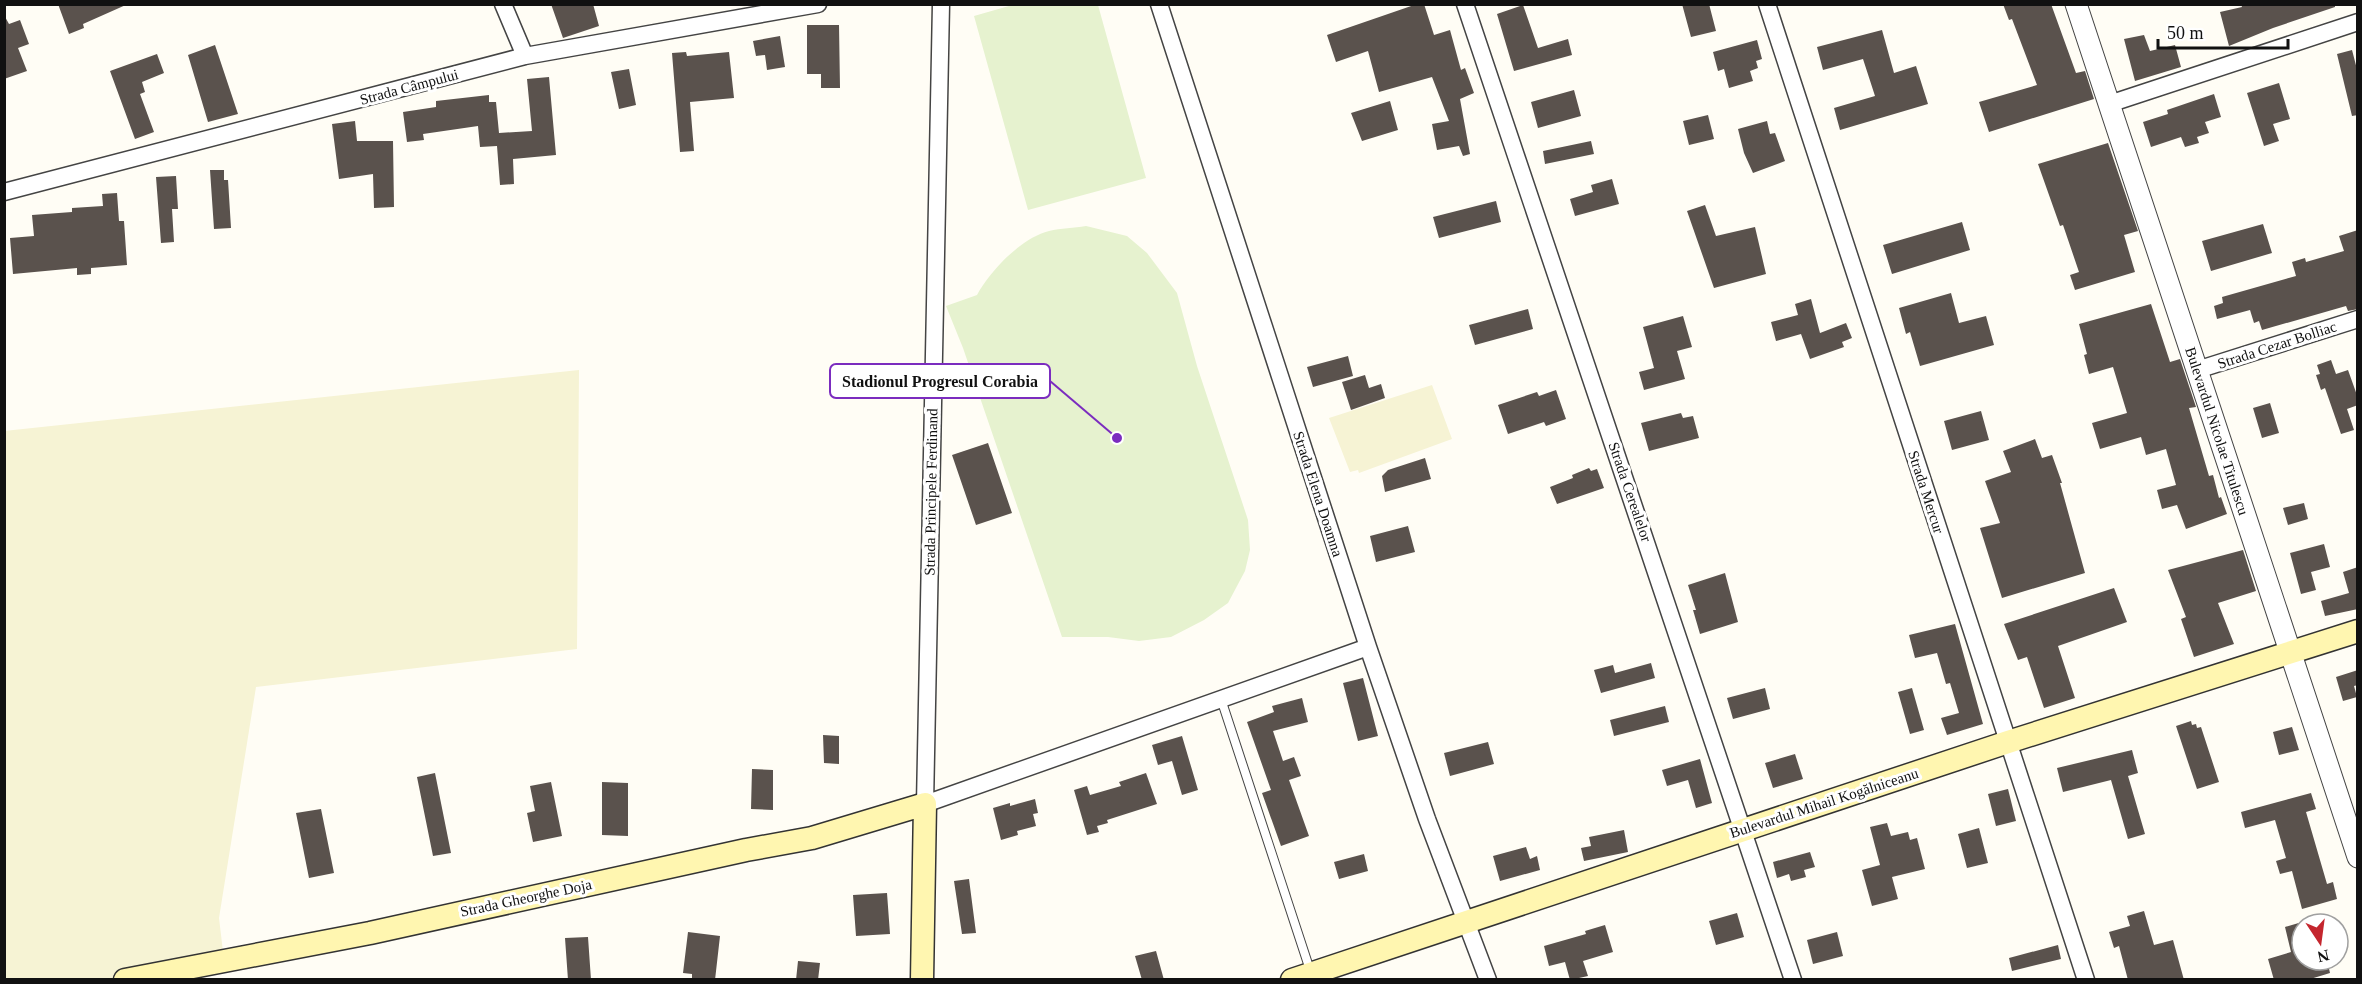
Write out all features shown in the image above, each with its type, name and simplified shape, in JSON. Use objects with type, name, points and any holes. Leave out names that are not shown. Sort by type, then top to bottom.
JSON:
[{"type":"main road","name":"Bulevardul Mihail Kogălniceanu","points":[[1302,976],[2008,742],[2358,631]]},
{"type":"main road","name":"Strada Gheorghe Doja","points":[[124,980],[370,933],[746,850],[812,838],[925,804]]},
{"type":"main road","name":"Strada Principele Ferdinand","points":[[922,980],[925,804]]},
{"type":"street","points":[[503,4],[525,57]]},
{"type":"street","name":"Strada Câmpului","points":[[4,192],[525,57],[818,4]]},
{"type":"street","name":"Strada Principele Ferdinand","points":[[925,804],[941,4]]},
{"type":"street","name":"Strada Elena Doamna","points":[[1159,4],[1368,647],[1427,819],[1488,980]]},
{"type":"street","name":"Strada Cerealelor","points":[[1465,4],[1793,980]]},
{"type":"street","name":"Strada Mercur","points":[[1767,4],[2086,980]]},
{"type":"street","name":"Bulevardul Nicolae Titulescu","points":[[2076,4],[2358,857]]},
{"type":"street","points":[[2109,104],[2358,22]]},
{"type":"street","name":"Strada Cezar Bolliac","points":[[2197,370],[2358,319]]},
{"type":"street","points":[[925,804],[1368,647]]},
{"type":"lane","points":[[1221,699],[1302,976]]},
{"type":"shaded area","points":[[579,370],[577,649],[256,687],[219,918],[224,960],[125,979],[5,979],[4,431]]},
{"type":"shaded area","points":[[1432,385],[1452,439],[1359,473],[1358,470],[1350,472],[1329,418]]},
{"type":"green space","points":[[1016,4],[1098,5],[1146,178],[1028,210],[974,16]]},
{"type":"green space","points":[[1086,226],[1127,236],[1147,253],[1177,293],[1197,366],[1248,520],[1250,550],[1245,571],[1228,603],[1204,620],[1171,637],[1139,641],[1108,637],[1062,637],[963,348],[946,306],[977,295],[1007,257],[1038,235],[1058,229]]},
{"type":"building","points":[[58,4],[128,4],[83,24],[84,28],[69,34]]},
{"type":"building","points":[[551,4],[593,4],[599,26],[563,38]]},
{"type":"building","points":[[1417,4],[1424,4],[1434,35],[1450,30],[1461,70],[1465,68],[1474,93],[1460,99],[1470,154],[1463,156],[1459,146],[1437,150],[1432,124],[1449,121],[1432,77],[1379,92],[1368,51],[1336,62],[1327,35]]},
{"type":"building","points":[[1682,4],[1709,4],[1716,31],[1691,37]]},
{"type":"building","points":[[2003,4],[2051,4],[2076,73],[2085,71],[2094,99],[1989,132],[1979,102],[2037,85],[2012,19],[2009,20]]},
{"type":"building","points":[[2241,4],[2335,4],[2335,7],[2229,46],[2220,12],[2242,7]]},
{"type":"building","points":[[1523,5],[1538,48],[1568,39],[1572,55],[1514,71],[1497,14]]},
{"type":"building","points":[[4,15],[9,24],[20,20],[29,44],[18,48],[27,71],[4,79]]},
{"type":"building","points":[[807,25],[839,25],[840,88],[821,88],[821,74],[807,74]]},
{"type":"building","points":[[1882,30],[1894,73],[1916,66],[1928,104],[1840,130],[1834,108],[1875,96],[1863,59],[1823,70],[1817,47]]},
{"type":"building","points":[[2144,35],[2150,51],[2175,45],[2181,67],[2135,81],[2124,39]]},
{"type":"building","points":[[780,36],[785,67],[767,70],[765,55],[756,56],[753,41]]},
{"type":"building","points":[[1757,40],[1762,59],[1756,61],[1758,68],[1750,71],[1753,81],[1729,88],[1724,69],[1718,71],[1713,52]]},
{"type":"building","points":[[215,45],[238,114],[208,122],[188,55]]},
{"type":"building","points":[[2352,50],[2358,73],[2358,115],[2352,116],[2337,54]]},
{"type":"building","points":[[686,52],[687,56],[729,52],[734,98],[690,102],[694,151],[680,152],[672,53]]},
{"type":"building","points":[[157,54],[164,73],[142,82],[145,92],[140,94],[154,132],[135,139],[110,71]]},
{"type":"building","points":[[629,69],[636,105],[619,109],[611,72]]},
{"type":"building","points":[[549,77],[556,155],[513,159],[514,184],[500,185],[497,146],[480,147],[478,126],[423,134],[424,140],[407,142],[403,112],[436,107],[436,101],[489,95],[489,102],[496,102],[499,133],[532,131],[527,79]]},
{"type":"building","points":[[2279,83],[2290,119],[2273,124],[2279,141],[2264,146],[2247,93]]},
{"type":"building","points":[[1574,90],[1581,116],[1538,128],[1531,102]]},
{"type":"building","points":[[2214,94],[2221,117],[2205,122],[2209,133],[2197,137],[2199,143],[2185,147],[2181,137],[2151,147],[2143,122],[2168,114],[2167,110]]},
{"type":"building","points":[[1390,101],[1398,130],[1362,141],[1351,113]]},
{"type":"building","points":[[1708,115],[1714,139],[1689,145],[1683,121]]},
{"type":"building","points":[[355,121],[357,141],[393,141],[394,207],[374,208],[373,174],[339,179],[332,124]]},
{"type":"building","points":[[1767,121],[1770,134],[1775,133],[1785,161],[1753,173],[1744,153],[1738,129]]},
{"type":"building","points":[[1591,141],[1594,154],[1545,164],[1543,151]]},
{"type":"building","points":[[2108,143],[2138,231],[2124,235],[2135,272],[2075,290],[2070,275],[2079,272],[2038,164]]},
{"type":"building","points":[[210,170],[224,170],[224,180],[228,180],[231,228],[214,229]]},
{"type":"building","points":[[176,176],[178,209],[172,209],[174,242],[161,243],[156,177]]},
{"type":"building","points":[[1612,179],[1619,204],[1575,216],[1570,199],[1593,192],[1591,185]]},
{"type":"building","points":[[117,193],[119,221],[124,221],[127,265],[91,268],[91,274],[77,275],[77,268],[13,274],[10,238],[34,236],[32,215],[72,212],[72,208],[103,206],[102,194]]},
{"type":"building","points":[[1496,201],[1501,222],[1439,238],[1433,217]]},
{"type":"building","points":[[1705,205],[1716,236],[1755,227],[1766,274],[1714,288],[1687,211]]},
{"type":"building","points":[[1962,222],[1970,250],[1892,274],[1883,245]]},
{"type":"building","points":[[2263,224],[2272,253],[2211,271],[2202,241]]},
{"type":"building","points":[[2358,230],[2358,309],[2348,311],[2346,306],[2262,330],[2259,321],[2254,323],[2250,310],[2217,319],[2214,306],[2223,303],[2222,297],[2296,276],[2292,262],[2305,258],[2306,262],[2344,251],[2339,236]]},
{"type":"building","points":[[1951,293],[1959,323],[1986,316],[1994,345],[1920,366],[1910,332],[1906,334],[1899,308]]},
{"type":"building","points":[[1811,299],[1820,333],[1846,323],[1852,338],[1842,342],[1844,347],[1810,359],[1801,334],[1776,341],[1771,322],[1798,315],[1795,304]]},
{"type":"building","points":[[2151,304],[2170,362],[2180,359],[2196,407],[2189,408],[2209,476],[2213,475],[2219,498],[2221,497],[2227,514],[2186,529],[2177,505],[2162,509],[2157,490],[2176,485],[2166,449],[2146,455],[2141,437],[2100,449],[2092,423],[2127,413],[2113,367],[2089,374],[2084,355],[2087,354],[2079,324]]},
{"type":"building","points":[[1528,309],[1533,329],[1475,345],[1469,325]]},
{"type":"building","points":[[1683,316],[1692,347],[1677,351],[1685,379],[1644,390],[1639,372],[1654,368],[1643,327]]},
{"type":"building","points":[[1348,356],[1353,376],[1313,387],[1307,367]]},
{"type":"building","points":[[2331,360],[2336,374],[2348,370],[2358,398],[2358,405],[2347,409],[2354,430],[2341,434],[2325,388],[2321,390],[2316,375],[2320,374],[2317,365]]},
{"type":"building","points":[[1365,375],[1369,388],[1381,384],[1385,398],[1351,410],[1342,382]]},
{"type":"building","points":[[1556,390],[1566,419],[1546,426],[1544,422],[1508,434],[1498,405],[1537,392],[1539,396]]},
{"type":"building","points":[[2270,403],[2279,433],[2262,438],[2253,408]]},
{"type":"building","points":[[1981,411],[1989,440],[1952,450],[1944,421]]},
{"type":"building","points":[[1681,413],[1683,418],[1693,416],[1699,438],[1649,451],[1641,423]]},
{"type":"building","points":[[2035,439],[2042,458],[2052,455],[2062,483],[2060,483],[2085,573],[2002,598],[1980,528],[2000,523],[1985,481],[2011,472],[2003,451]]},
{"type":"building","points":[[988,443],[1012,513],[976,525],[952,455]]},
{"type":"building","points":[[1425,458],[1431,479],[1385,492],[1382,476],[1388,470]]},
{"type":"building","points":[[1589,468],[1591,471],[1597,469],[1604,488],[1557,504],[1550,487],[1573,478],[1572,475]]},
{"type":"building","points":[[2304,503],[2308,519],[2288,525],[2283,508]]},
{"type":"building","points":[[1408,526],[1415,552],[1376,562],[1370,536]]},
{"type":"building","points":[[2324,544],[2330,567],[2311,572],[2316,590],[2301,594],[2290,553]]},
{"type":"building","points":[[2243,550],[2256,591],[2218,603],[2234,644],[2194,657],[2181,619],[2186,617],[2168,570]]},
{"type":"building","points":[[2358,567],[2358,609],[2325,616],[2321,601],[2349,593],[2343,572]]},
{"type":"building","points":[[1725,573],[1738,622],[1700,634],[1693,610],[1696,610],[1688,585]]},
{"type":"building","points":[[2114,588],[2127,622],[2058,646],[2075,698],[2044,708],[2027,657],[2018,660],[2004,624]]},
{"type":"building","points":[[1955,624],[1983,724],[1947,735],[1941,718],[1959,713],[1950,683],[1946,684],[1937,653],[1915,658],[1909,635]]},
{"type":"building","points":[[1651,663],[1655,678],[1601,693],[1594,670],[1613,665],[1615,673]]},
{"type":"building","points":[[2358,670],[2358,685],[2354,686],[2357,697],[2343,701],[2336,677]]},
{"type":"building","points":[[1363,678],[1378,736],[1358,741],[1343,683]]},
{"type":"building","points":[[1765,688],[1770,709],[1733,719],[1727,698]]},
{"type":"building","points":[[1912,688],[1924,730],[1910,734],[1898,692]]},
{"type":"building","points":[[1302,698],[1308,722],[1273,731],[1283,761],[1294,757],[1301,776],[1289,780],[1309,836],[1281,846],[1262,793],[1271,790],[1247,722],[1274,712],[1272,706]]},
{"type":"building","points":[[1665,706],[1669,722],[1614,736],[1610,720]]},
{"type":"building","points":[[2191,721],[2192,725],[2196,724],[2197,728],[2201,727],[2219,782],[2197,789],[2176,726]]},
{"type":"building","points":[[2292,727],[2299,750],[2279,755],[2273,732]]},
{"type":"building","points":[[823,735],[839,736],[839,764],[824,763]]},
{"type":"building","points":[[1182,736],[1198,790],[1182,795],[1172,761],[1158,765],[1152,745]]},
{"type":"building","points":[[1488,742],[1494,764],[1450,776],[1444,753]]},
{"type":"building","points":[[2132,750],[2138,773],[2128,776],[2145,834],[2128,839],[2111,780],[2063,792],[2057,768]]},
{"type":"building","points":[[1795,754],[1803,779],[1773,788],[1765,763]]},
{"type":"building","points":[[1700,759],[1712,803],[1696,808],[1688,780],[1667,786],[1662,770]]},
{"type":"building","points":[[752,769],[773,770],[773,810],[751,809]]},
{"type":"building","points":[[435,773],[451,853],[433,856],[417,777]]},
{"type":"building","points":[[1146,773],[1157,804],[1107,820],[1108,823],[1097,826],[1099,832],[1087,835],[1074,790],[1087,786],[1090,795],[1121,786],[1119,782]]},
{"type":"building","points":[[551,782],[562,836],[533,842],[527,813],[535,811],[530,786]]},
{"type":"building","points":[[602,782],[628,783],[628,836],[602,835]]},
{"type":"building","points":[[2008,789],[2016,821],[1996,826],[1988,794]]},
{"type":"building","points":[[2311,793],[2316,809],[2306,812],[2327,884],[2333,882],[2337,899],[2302,909],[2292,871],[2280,874],[2276,861],[2286,858],[2275,820],[2245,828],[2241,812]]},
{"type":"building","points":[[1035,799],[1038,813],[1033,814],[1036,826],[1017,831],[1018,835],[1001,840],[993,808]]},
{"type":"building","points":[[321,809],[334,873],[309,878],[296,813]]},
{"type":"building","points":[[1887,823],[1891,836],[1908,832],[1910,840],[1917,838],[1925,869],[1892,877],[1898,899],[1872,906],[1862,870],[1880,865],[1870,827]]},
{"type":"building","points":[[1979,828],[1988,863],[1967,868],[1958,834]]},
{"type":"building","points":[[1624,830],[1628,852],[1584,861],[1581,848],[1591,846],[1589,837]]},
{"type":"building","points":[[1526,847],[1530,859],[1537,856],[1540,870],[1500,881],[1493,856]]},
{"type":"building","points":[[1810,852],[1815,867],[1804,870],[1806,877],[1791,881],[1789,874],[1777,878],[1773,862]]},
{"type":"building","points":[[1364,854],[1368,871],[1339,879],[1334,862]]},
{"type":"building","points":[[969,879],[976,933],[962,934],[954,881]]},
{"type":"building","points":[[887,893],[890,934],[856,936],[853,895]]},
{"type":"building","points":[[2144,911],[2154,945],[2173,940],[2184,980],[2128,980],[2119,946],[2114,948],[2109,932],[2130,926],[2127,916]]},
{"type":"building","points":[[1737,913],[1744,937],[1716,945],[1709,921]]},
{"type":"building","points":[[1605,925],[1613,952],[1583,961],[1588,976],[1570,980],[1565,962],[1549,966],[1544,946],[1586,934],[1585,931]]},
{"type":"building","points":[[2290,926],[2290,948],[2285,927]]},
{"type":"building","points":[[688,932],[720,936],[715,980],[692,980],[692,974],[683,973]]},
{"type":"building","points":[[1837,932],[1843,956],[1813,964],[1807,940]]},
{"type":"building","points":[[588,937],[591,980],[568,980],[565,938]]},
{"type":"building","points":[[2058,945],[2061,959],[2012,971],[2009,958]]},
{"type":"building","points":[[1156,951],[1164,980],[1142,980],[1135,956]]},
{"type":"building","points":[[2290,952],[2290,972],[2330,973],[2307,980],[2274,980],[2268,959]]},
{"type":"building","points":[[798,961],[820,963],[818,980],[796,980]]},
{"type":"place","name":"Stadionul Progresul Corabia","points":[[1117,438]]}]
